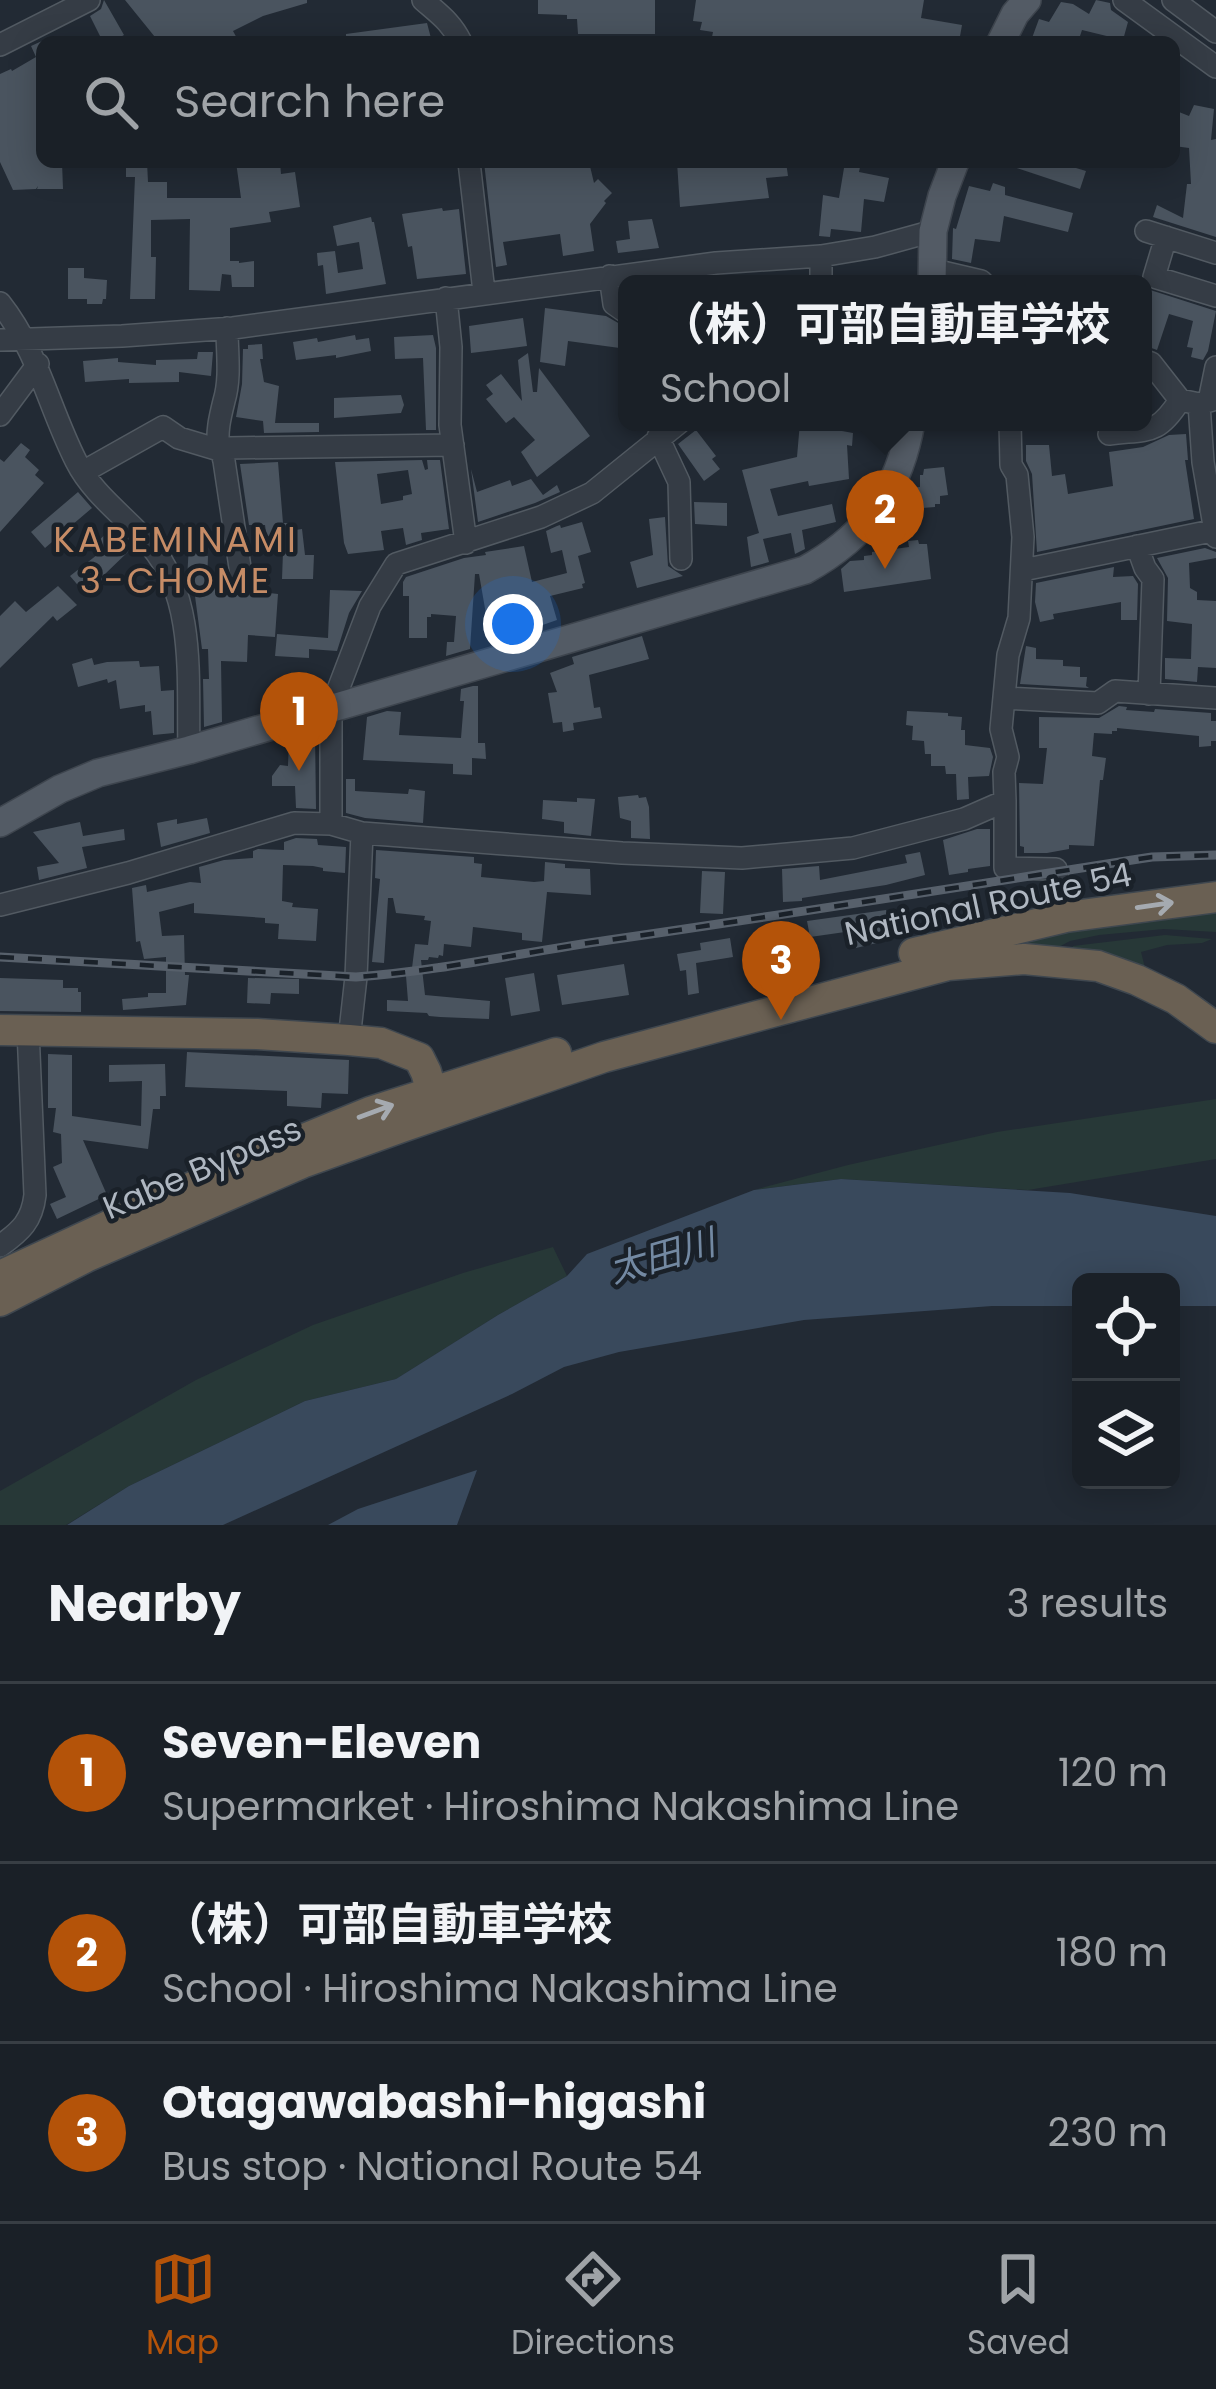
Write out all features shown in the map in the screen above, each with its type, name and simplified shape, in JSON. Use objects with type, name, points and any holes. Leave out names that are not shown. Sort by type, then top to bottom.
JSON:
[{"type":"highway","name":"National Route 54","points":[[435,1103],[662,1020],[1066,917],[1216,897]]},
{"type":"highway","name":"National Route 54","points":[[435,1103],[948,964],[1024,959],[1098,966],[1176,999],[1216,1028]]},
{"type":"highway","points":[[14,1030],[256,1034],[381,1043],[417,1055],[435,1103]]},
{"type":"highway","name":"Kabe Bypass","points":[[0,1276],[229,1170],[370,1112],[435,1103]]},
{"type":"highway","name":"Kabe Bypass","points":[[0,1301],[88,1256],[435,1103]]},
{"type":"main road","points":[[1004,36],[1027,0]]},
{"type":"main road","points":[[933,275],[933,231],[953,168]]},
{"type":"main road","points":[[3,817],[98,773],[805,570],[848,542],[870,519],[891,487],[909,431]]},
{"type":"street","points":[[0,45],[88,0]]},
{"type":"street","points":[[424,0],[442,13],[457,36]]},
{"type":"street","points":[[1124,0],[1173,36]]},
{"type":"street","points":[[1173,0],[1216,32]]},
{"type":"street","points":[[1197,18],[1198,27],[1216,49]]},
{"type":"street","points":[[49,21],[57,36]]},
{"type":"street","points":[[1180,41],[1216,68]]},
{"type":"street","points":[[470,168],[484,292]]},
{"type":"street","points":[[618,275],[821,256],[933,231]]},
{"type":"street","points":[[1216,253],[1156,234],[1154,278],[1216,296]]},
{"type":"street","points":[[820,275],[821,256]]},
{"type":"street","points":[[0,340],[227,328],[618,275]]},
{"type":"street","points":[[610,276],[618,307]]},
{"type":"street","points":[[446,298],[450,425],[466,543]]},
{"type":"street","points":[[0,303],[38,364],[78,465],[168,569],[186,642],[190,750]]},
{"type":"street","points":[[227,328],[225,400],[218,414],[220,451],[241,574]]},
{"type":"street","points":[[0,416],[38,364]]},
{"type":"street","points":[[1152,364],[1201,401]]},
{"type":"street","points":[[1023,570],[1215,532],[1203,463],[1201,401],[1216,367]]},
{"type":"street","points":[[1152,428],[1201,401]]},
{"type":"street","points":[[83,472],[163,428],[178,438],[220,451],[454,445]]},
{"type":"street","points":[[331,824],[331,708],[370,606],[396,564],[541,518],[592,493],[667,431]]},
{"type":"street","points":[[1010,431],[1011,465],[1017,475],[1024,537],[1019,618],[1008,656],[1001,729],[1008,757],[1005,868],[1056,868],[1063,901]]},
{"type":"street","points":[[1108,434],[1132,431]]},
{"type":"street","points":[[658,437],[680,482],[680,559]]},
{"type":"street","points":[[1137,546],[1153,579],[1149,694]]},
{"type":"street","points":[[1004,698],[1098,703],[1114,691],[1216,698]]},
{"type":"street","points":[[0,904],[128,873],[294,823],[331,824],[362,833],[742,858],[853,848],[964,819],[1005,801]]},
{"type":"street","points":[[350,1040],[362,833]]},
{"type":"street","points":[[0,1246],[20,1232],[34,1210],[35,1196],[14,1030]]},
{"type":"shaded area","points":[[1216,905],[1216,932],[1164,929],[1099,935],[1051,951],[960,949]]},
{"type":"shaded area","points":[[1165,935],[1212,939],[1141,952],[1145,968],[1070,952],[1073,946]]},
{"type":"shaded area","points":[[1216,1099],[1216,1159],[1028,1190],[841,1179],[754,1190],[997,1132]]},
{"type":"shaded area","points":[[553,1247],[567,1276],[396,1379],[305,1401],[129,1486],[66,1525],[0,1525],[0,1491],[196,1380],[313,1325]]},
{"type":"water","name":"太田川","points":[[841,1179],[1070,1193],[1216,1216],[1216,1306],[1180,1306],[1180,1273],[1072,1273],[1072,1306],[992,1306],[804,1320],[619,1352],[564,1367],[223,1525],[67,1525],[129,1486],[305,1401],[396,1379],[567,1276],[587,1254],[754,1190]]},
{"type":"water","points":[[477,1470],[457,1525],[328,1525],[358,1509]]},
{"type":"building","points":[[104,0],[124,35],[100,36],[90,16],[101,9]]},
{"type":"building","points":[[125,0],[307,0],[233,31],[236,36],[154,36]]},
{"type":"building","points":[[538,0],[655,0],[655,34],[578,34],[577,19],[538,14]]},
{"type":"building","points":[[696,0],[924,0],[921,18],[962,25],[960,36],[712,36],[713,32],[700,30],[702,22],[693,21]]},
{"type":"building","points":[[1096,0],[1110,3],[1111,10],[1128,22],[1124,36],[1082,30],[1080,36],[1033,36],[1039,19],[1049,22],[1061,2],[1089,14]]},
{"type":"building","points":[[427,23],[430,36],[346,36]]},
{"type":"building","points":[[36,57],[36,168],[62,168],[63,189],[13,190],[0,162],[0,74]]},
{"type":"building","points":[[1194,105],[1214,109],[1216,237],[1153,217],[1157,205],[1183,218],[1187,184],[1191,184],[1189,148],[1180,147],[1180,112],[1189,116]]},
{"type":"building","points":[[126,168],[147,168],[148,182],[167,182],[167,198],[241,198],[237,168],[280,168],[281,174],[295,172],[300,207],[269,212],[271,222],[230,228],[230,261],[254,261],[254,287],[232,287],[231,275],[222,274],[220,291],[189,290],[190,219],[151,220],[155,299],[130,299],[135,177],[126,177]]},
{"type":"building","points":[[485,168],[590,168],[594,183],[598,179],[612,193],[590,224],[594,251],[563,256],[560,234],[503,242],[507,265],[496,267]]},
{"type":"building","points":[[677,168],[787,168],[788,176],[766,178],[769,198],[680,207]]},
{"type":"building","points":[[844,168],[889,178],[884,202],[864,199],[861,232],[831,229],[830,237],[819,236],[823,195],[839,198]]},
{"type":"building","points":[[1017,168],[1086,171],[1080,189]]},
{"type":"building","points":[[993,183],[1005,187],[1005,195],[1073,213],[1068,232],[1004,216],[1000,242],[975,239],[971,263],[952,259],[953,228],[969,186],[990,191]]},
{"type":"building","points":[[459,209],[466,274],[417,279],[402,214]]},
{"type":"building","points":[[371,217],[386,284],[326,294],[317,253],[335,251],[338,273],[363,269],[359,242],[337,246],[333,226]]},
{"type":"building","points":[[652,219],[659,248],[618,253],[616,241],[630,239],[628,221]]},
{"type":"building","points":[[68,268],[84,268],[84,278],[107,280],[102,304],[68,299]]},
{"type":"building","points":[[1152,291],[1216,311],[1203,360],[1191,357],[1193,348],[1187,347],[1193,321],[1169,314],[1157,350],[1152,348]]},
{"type":"building","points":[[545,308],[606,316],[618,323],[618,348],[568,341],[565,366],[540,362]]},
{"type":"building","points":[[523,318],[527,346],[471,353],[469,326]]},
{"type":"building","points":[[355,335],[356,340],[369,338],[371,351],[296,360],[293,342]]},
{"type":"building","points":[[433,335],[436,430],[426,430],[423,358],[395,359],[394,337]]},
{"type":"building","points":[[262,344],[264,382],[279,386],[275,423],[319,423],[319,432],[264,433],[263,421],[236,417],[243,349]]},
{"type":"building","points":[[198,352],[213,352],[211,376],[179,372],[179,382],[85,382],[83,361],[118,358],[118,362],[156,365],[156,360],[197,359]]},
{"type":"building","points":[[528,353],[533,392],[537,392],[539,368],[590,436],[537,477],[521,452],[535,440],[514,417],[506,423],[486,399],[493,394],[486,385],[501,374],[522,401],[518,360]]},
{"type":"building","points":[[401,395],[401,413],[334,418],[334,398]]},
{"type":"building","points":[[697,431],[720,469],[704,481],[678,444]]},
{"type":"building","points":[[799,431],[853,433],[852,446],[847,445],[849,479],[770,489],[778,516],[832,504],[836,522],[802,530],[805,549],[795,554],[791,533],[763,539],[769,562],[751,567],[747,537],[759,533],[742,470],[797,457]]},
{"type":"building","points":[[1186,434],[1194,519],[1037,552],[1026,445],[1049,445],[1052,476],[1065,474],[1068,494],[1113,486],[1109,452]]},
{"type":"building","points":[[21,443],[30,450],[25,457],[39,470],[35,475],[44,483],[0,532],[0,459],[4,462]]},
{"type":"building","points":[[422,460],[425,470],[427,460],[440,460],[449,529],[421,533],[422,540],[406,545],[403,528],[381,531],[384,550],[348,554],[335,462]],"holes":[[[408,470],[412,494],[381,504],[377,474]]]},
{"type":"building","points":[[278,462],[283,523],[288,523],[289,531],[302,529],[305,555],[314,555],[313,579],[282,579],[283,552],[269,554],[265,525],[249,525],[240,464]]},
{"type":"building","points":[[944,467],[948,495],[940,496],[940,504],[897,510],[906,495],[913,495],[912,488],[920,487],[924,469]]},
{"type":"building","points":[[471,469],[477,492],[510,480],[512,486],[531,479],[543,495],[557,485],[560,492],[478,522]]},
{"type":"building","points":[[78,492],[92,508],[45,548],[31,532]]},
{"type":"building","points":[[694,502],[727,503],[727,526],[695,524]]},
{"type":"building","points":[[665,517],[668,566],[683,576],[637,588],[630,562],[653,555],[649,519]]},
{"type":"building","points":[[582,522],[591,552],[578,556],[585,583],[583,588],[550,596],[557,620],[491,643],[479,574],[475,574],[470,649],[446,656],[447,642],[454,642],[456,616],[431,614],[427,638],[409,638],[409,596],[403,596],[406,577],[485,552],[524,546],[532,582],[567,573],[562,550],[551,553],[546,531]]},
{"type":"building","points":[[112,528],[132,548],[88,597],[70,576],[102,551],[95,544]]},
{"type":"building","points":[[908,541],[927,544],[931,579],[844,592],[841,569],[850,561],[864,560],[872,552],[909,547]]},
{"type":"building","points":[[189,544],[205,545],[207,586],[278,594],[275,637],[248,635],[247,662],[221,661],[222,722],[204,727],[208,649],[202,649],[193,581],[187,580]]},
{"type":"building","points":[[1205,548],[1216,552],[1216,558],[1189,563],[1190,588],[1197,592],[1197,600],[1216,601],[1216,668],[1198,667],[1197,682],[1165,679],[1165,658],[1191,659],[1192,624],[1167,621],[1168,578],[1157,558]]},
{"type":"building","points":[[1114,567],[1113,577],[1133,576],[1138,584],[1137,620],[1121,620],[1121,602],[1053,614],[1054,619],[1040,622],[1036,583]]},
{"type":"building","points":[[58,586],[77,605],[57,621],[53,616],[0,668],[0,616],[15,601],[26,612]]},
{"type":"building","points":[[330,590],[362,591],[337,651],[309,649],[309,658],[275,656],[277,634],[328,638]]},
{"type":"building","points":[[642,636],[649,659],[589,675],[594,708],[600,707],[602,718],[573,723],[574,730],[563,732],[562,722],[553,723],[548,693],[557,692],[550,673],[574,664],[572,657]]},
{"type":"building","points":[[1026,646],[1036,648],[1036,659],[1063,660],[1063,666],[1080,667],[1080,677],[1087,677],[1089,688],[1020,684]]},
{"type":"building","points":[[92,658],[94,665],[139,661],[140,667],[159,666],[161,691],[174,690],[174,733],[153,735],[151,711],[145,712],[145,705],[120,709],[116,680],[78,687],[72,664]]},
{"type":"building","points":[[478,686],[478,743],[485,743],[486,759],[472,758],[472,775],[453,774],[453,764],[363,760],[367,717],[387,711],[401,712],[399,735],[461,738],[461,689]]},
{"type":"building","points":[[1119,706],[1211,713],[1216,741],[1199,747],[1199,736],[1117,728],[1112,734],[1094,733],[1092,756],[1106,758],[1094,846],[1024,853],[1019,783],[1043,784],[1047,748],[1039,748],[1039,717],[1099,718]]},
{"type":"building","points":[[907,711],[962,717],[965,745],[990,748],[989,776],[968,777],[969,799],[957,800],[956,774],[946,774],[945,766],[931,766],[924,741],[912,740]]},
{"type":"building","points":[[315,732],[316,809],[296,808],[295,786],[272,786],[272,776],[280,765],[288,766],[289,740],[305,740],[305,735]]},
{"type":"building","points":[[346,779],[355,779],[355,791],[425,791],[423,823],[346,813]]},
{"type":"building","points":[[618,797],[646,797],[649,807],[650,839],[631,838],[631,821],[620,818]]},
{"type":"building","points":[[577,798],[595,799],[591,836],[564,833],[564,822],[542,819],[543,800],[577,802]]},
{"type":"building","points":[[207,818],[210,833],[161,847],[157,823]]},
{"type":"building","points":[[80,822],[83,836],[124,829],[125,840],[82,847],[87,868],[39,880],[37,867],[59,863],[33,832]]},
{"type":"building","points":[[990,829],[990,866],[949,875],[943,840]]},
{"type":"building","points":[[296,838],[346,847],[345,873],[283,865],[282,901],[293,903],[292,907],[318,909],[316,941],[278,939],[279,924],[265,923],[265,918],[194,913],[194,903],[159,912],[162,936],[184,935],[185,975],[189,975],[186,1005],[123,1010],[122,999],[166,993],[166,957],[144,959],[140,941],[136,942],[132,888],[146,885],[147,892],[201,883],[199,867],[253,858],[258,849],[284,850],[284,842]]},
{"type":"building","points":[[376,850],[474,857],[474,863],[482,864],[481,877],[534,882],[544,881],[545,862],[590,869],[591,895],[547,892],[542,942],[522,940],[522,933],[473,927],[471,947],[444,944],[443,956],[421,960],[425,995],[490,1001],[489,1019],[387,1011],[387,1000],[408,1001],[406,976],[411,976],[415,944],[428,945],[431,921],[396,913],[393,898],[388,898],[384,963],[372,962],[380,879],[375,878]]},
{"type":"building","points":[[920,852],[925,875],[783,902],[782,869],[819,866],[820,880],[907,863],[905,855]]},
{"type":"building","points":[[702,871],[725,872],[723,914],[700,913]]},
{"type":"building","points":[[886,910],[893,939],[856,948],[852,931],[810,937],[807,921]]},
{"type":"building","points":[[730,938],[733,957],[696,963],[699,993],[688,995],[686,970],[680,971],[677,954],[701,950],[700,943]]},
{"type":"building","points":[[624,964],[629,995],[562,1005],[557,975]]},
{"type":"building","points":[[534,973],[540,1011],[511,1016],[505,978]]},
{"type":"building","points":[[0,978],[63,980],[63,988],[81,992],[81,1012],[0,1011]]},
{"type":"building","points":[[248,978],[299,979],[299,994],[271,993],[270,1004],[247,1003]]},
{"type":"building","points":[[187,1052],[349,1060],[348,1094],[322,1093],[321,1108],[287,1106],[287,1091],[185,1087]]},
{"type":"building","points":[[48,1054],[72,1055],[72,1116],[141,1126],[142,1081],[109,1082],[109,1065],[165,1064],[166,1096],[160,1096],[160,1109],[153,1109],[148,1149],[83,1140],[107,1195],[57,1219],[50,1204],[66,1197],[53,1167],[62,1163],[61,1134],[53,1132],[56,1108],[48,1108]]},
{"type":"railway","points":[[0,957],[356,977],[1152,857],[1216,855]]},
{"type":"place","name":"（株）可部自動車学校","points":[[885,569]]},
{"type":"place","name":"Seven-Eleven","points":[[299,771]]},
{"type":"place","name":"Otagawabashi-higashi","points":[[781,1020]]},
{"type":"district","name":"KABEMINAMI 3-CHOME","points":[[176,560]]}]
